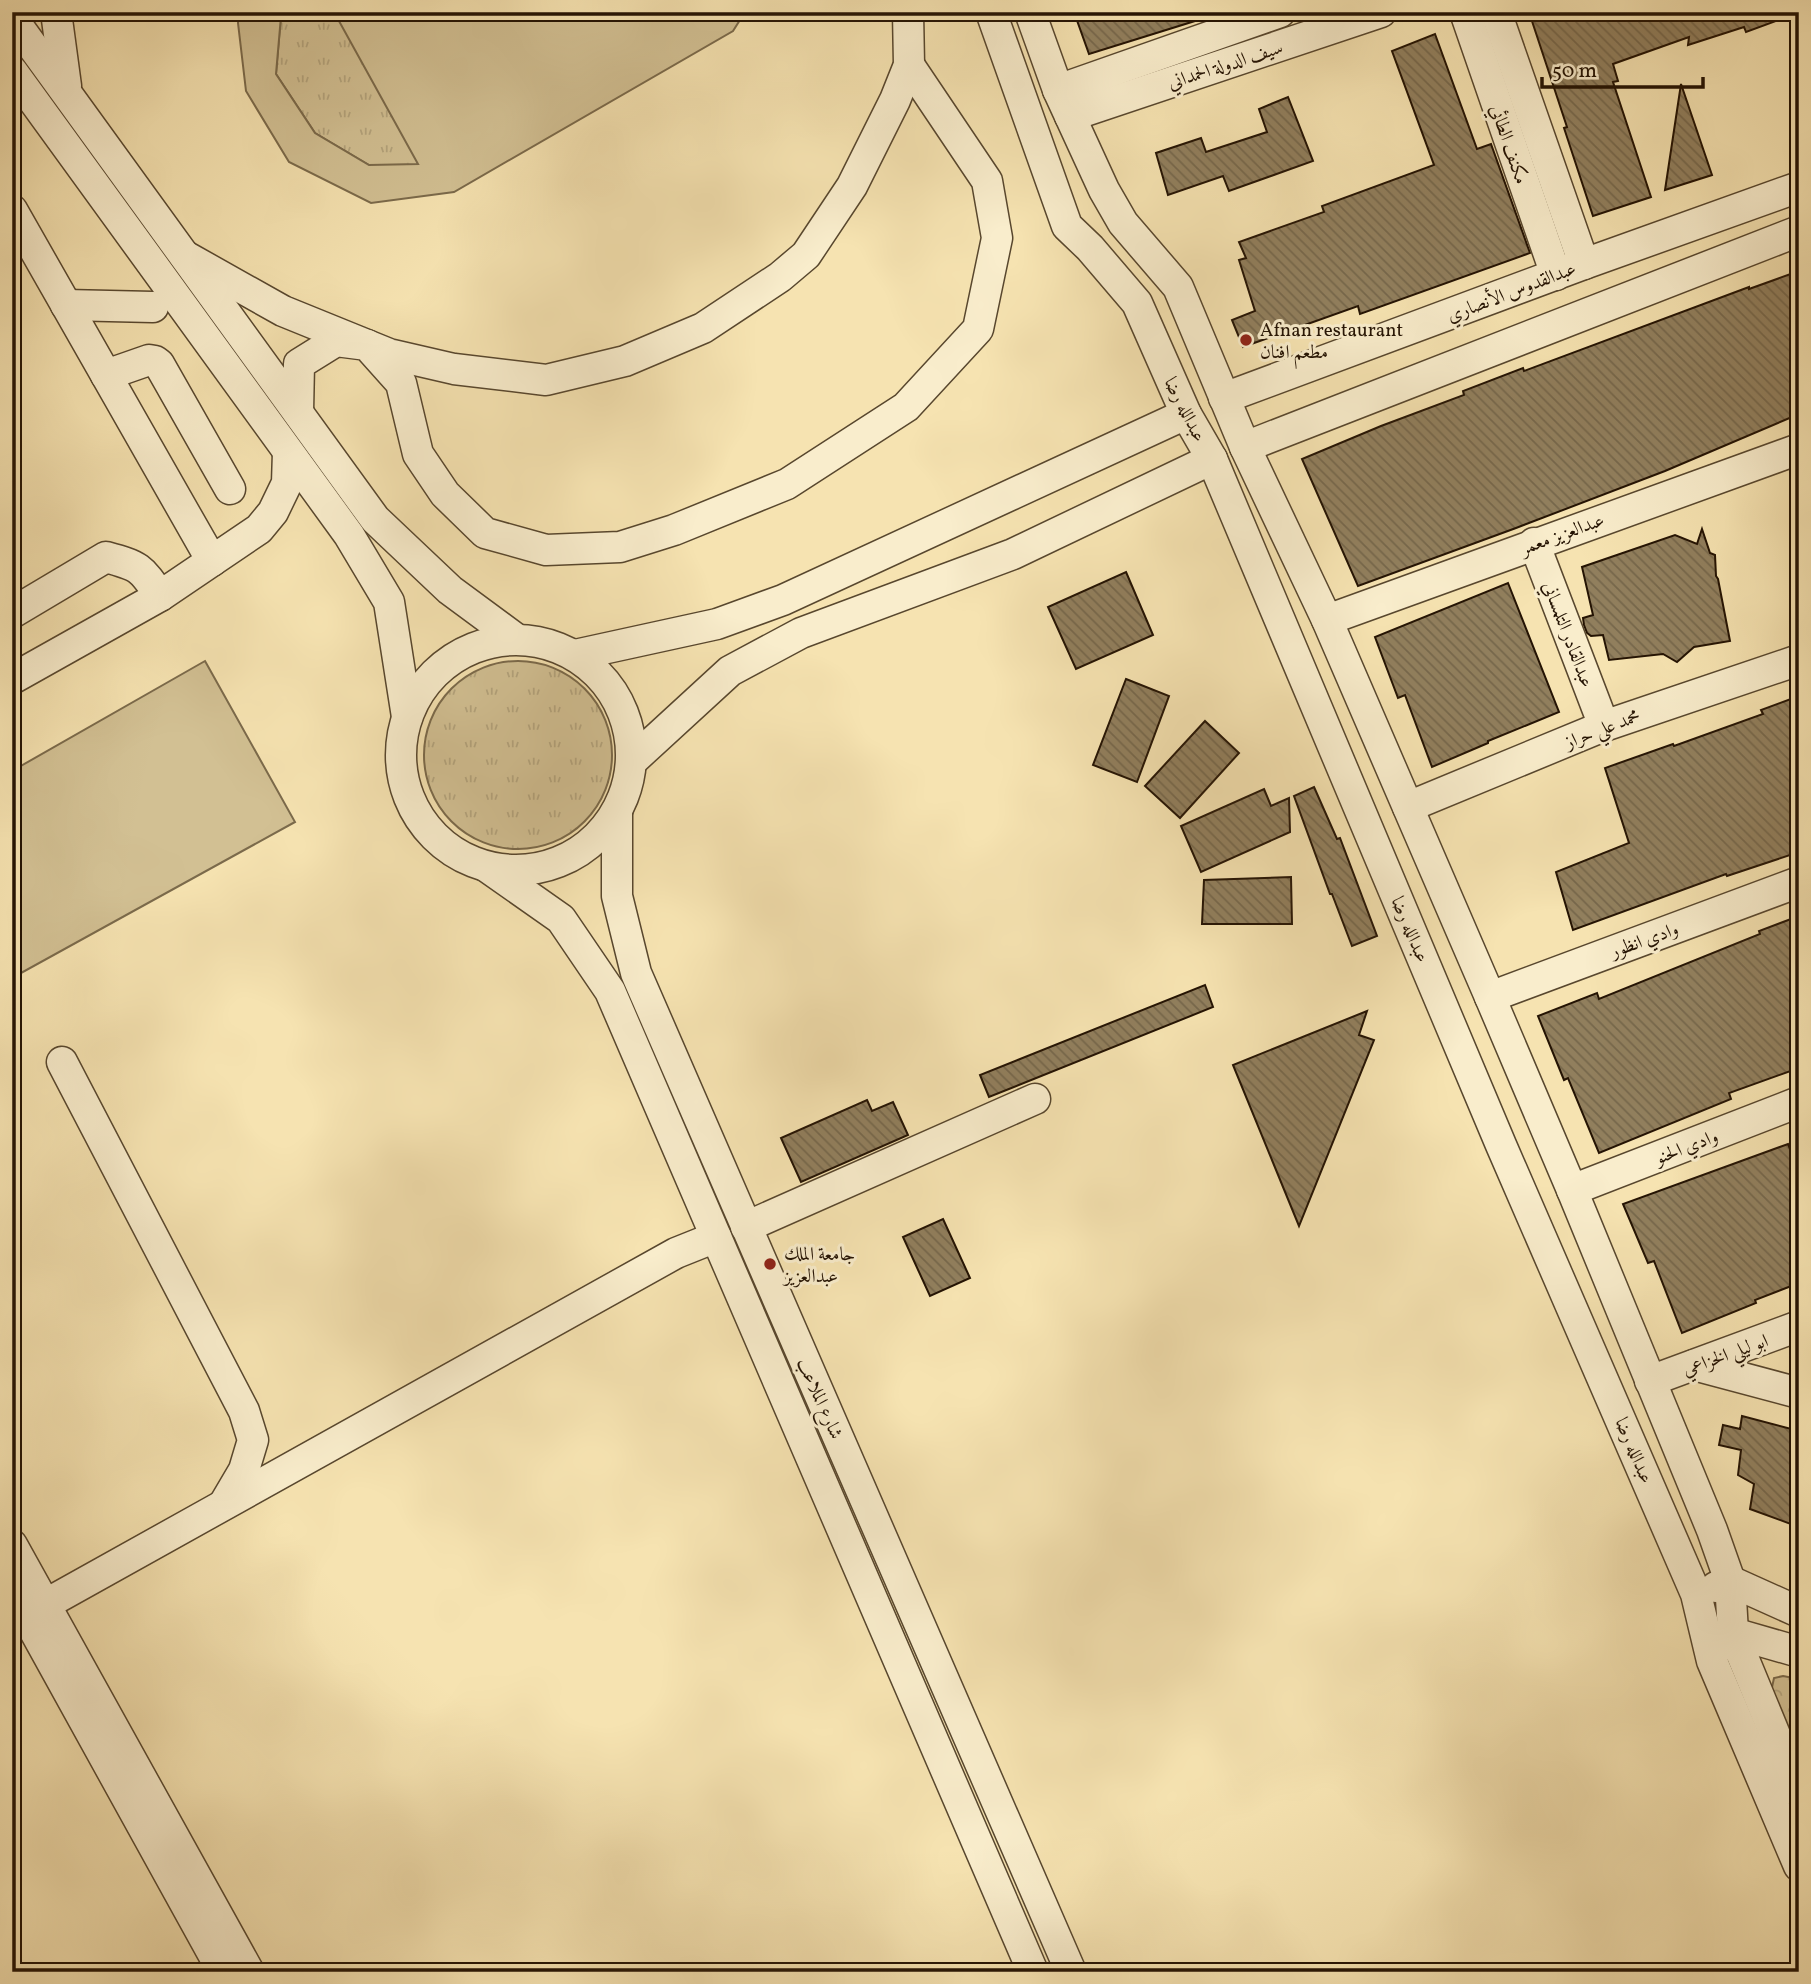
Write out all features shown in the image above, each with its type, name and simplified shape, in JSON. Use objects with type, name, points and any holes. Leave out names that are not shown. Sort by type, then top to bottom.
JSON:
[{"type":"street","points":[[56,12],[67,94]]},
{"type":"street","points":[[185,256],[283,311],[389,354],[454,369],[546,380],[625,361],[702,328],[780,277],[806,255],[852,186],[895,100],[909,65],[908,12]]},
{"type":"street","name":"عبدالله رضا","points":[[990,12],[1066,226],[1090,248],[1137,303],[1186,414],[1212,459],[1501,1145],[1696,1594],[1712,1661],[1799,1866]]},
{"type":"street","name":"عبدالله رضا","points":[[1030,12],[1064,103],[1104,190],[1123,223],[1178,287],[1245,447],[1327,620],[1408,807],[1572,1190],[1712,1530],[1730,1581],[1733,1633],[1799,1793]]},
{"type":"street","name":"سيف الدولة الحمداني","points":[[1064,103],[1280,12]]},
{"type":"street","name":"سيف الدولة الحمداني","points":[[1064,103],[1381,12]]},
{"type":"street","name":"مكنف الطائي","points":[[1465,12],[1556,275]]},
{"type":"street","name":"مكنف الطائي","points":[[1496,12],[1584,264]]},
{"type":"street","points":[[12,18],[375,519],[450,590],[515,638]]},
{"type":"street","points":[[298,412],[299,364],[336,341],[368,345],[401,383],[418,454],[445,494],[485,533],[547,550],[620,547],[674,530],[788,484],[906,407],[978,330],[997,238],[987,181],[909,65]]},
{"type":"street","points":[[12,71],[349,535],[389,602],[407,716]]},
{"type":"street","name":"عبدالقدوس الأنصاري","points":[[1224,398],[1799,187]]},
{"type":"street","points":[[12,210],[212,561]]},
{"type":"street","points":[[1245,447],[1799,231]]},
{"type":"street","points":[[66,304],[153,307]]},
{"type":"street","points":[[106,374],[155,360],[230,489]]},
{"type":"street","points":[[575,655],[717,624],[783,600],[1186,414]]},
{"type":"street","name":"عبدالعزيز معمر","points":[[1327,620],[1799,449]]},
{"type":"street","points":[[12,679],[160,596],[259,529],[273,512],[287,484],[288,452]]},
{"type":"street","points":[[632,761],[730,671],[801,634],[1013,554],[1212,459]]},
{"type":"street","name":"عبدالقادر التلمساني","points":[[1534,543],[1604,726]]},
{"type":"street","points":[[12,613],[106,557],[136,566],[160,596]]},
{"type":"street","points":[[515,638],[546,642],[575,655],[600,674],[618,700],[629,729],[632,761],[627,788],[617,812],[593,842],[561,862],[525,871],[487,867],[452,852],[424,826],[406,792],[400,754],[407,716],[423,685],[448,660],[480,644],[515,638]]},
{"type":"street","name":"محمد علي حراز","points":[[1408,807],[1604,726],[1799,660]]},
{"type":"street","name":"شارع الملاعب","points":[[617,812],[617,897],[636,973],[1071,1972]]},
{"type":"street","name":"شارع الملاعب","points":[[487,867],[561,919],[610,991],[1033,1972]]},
{"type":"street","name":"وادي انظور","points":[[1490,997],[1799,882]]},
{"type":"street","points":[[62,1062],[244,1411],[253,1440],[244,1470],[224,1504]]},
{"type":"street","points":[[747,1227],[1035,1099]]},
{"type":"street","name":"وادي الحنو","points":[[1572,1190],[1799,1102]]},
{"type":"street","points":[[24,1608],[224,1504],[676,1253],[716,1237]]},
{"type":"street","name":"ابو ليلي الخزاعي","points":[[1650,1381],[1799,1326]]},
{"type":"street","points":[[1694,1365],[1799,1393]]},
{"type":"street","points":[[12,1545],[24,1608],[223,1972]]},
{"type":"street","points":[[1696,1594],[1730,1581],[1799,1612]]},
{"type":"street","points":[[24,1608],[249,1972]]},
{"type":"street","points":[[1712,1661],[1733,1633],[1799,1652]]},
{"type":"green space","points":[[239,12],[284,12],[281,16],[276,74],[315,133],[369,165],[418,164],[334,12],[745,12],[733,31],[454,192],[371,203],[289,162],[246,91]]},
{"type":"green space","points":[[284,12],[691,12],[419,165],[369,165],[315,133],[276,74],[281,16]]},
{"type":"green space","points":[[205,661],[295,822],[12,978],[12,771]]},
{"type":"green space","points":[[518,661],[554,668],[585,688],[605,719],[612,755],[605,791],[585,822],[554,842],[518,849],[482,842],[451,822],[431,791],[424,755],[431,719],[451,688],[482,668]]},
{"type":"green space","points":[[1783,1676],[1799,1679],[1799,1761],[1771,1692],[1774,1678]]},
{"type":"building","points":[[1074,12],[1210,12],[1211,16],[1089,54]]},
{"type":"building","points":[[1529,12],[1795,14],[1746,32],[1744,27],[1688,45],[1689,37],[1613,64],[1618,81],[1613,82],[1651,197],[1593,216]]},
{"type":"building","points":[[1435,34],[1477,149],[1491,144],[1530,253],[1360,314],[1358,306],[1243,347],[1232,320],[1255,311],[1239,260],[1246,258],[1239,242],[1324,212],[1322,206],[1434,165],[1392,51]]},
{"type":"building","points":[[1681,84],[1712,175],[1665,190]]},
{"type":"building","points":[[1288,97],[1313,161],[1229,191],[1223,176],[1168,195],[1156,153],[1201,138],[1206,152],[1267,132],[1259,109]]},
{"type":"building","points":[[1799,271],[1799,414],[1665,471],[1358,586],[1302,459],[1464,395],[1463,391],[1523,368],[1524,371]]},
{"type":"building","points":[[1702,529],[1710,553],[1715,555],[1716,576],[1730,641],[1694,647],[1677,662],[1663,654],[1609,660],[1603,635],[1591,636],[1584,625],[1583,618],[1593,615],[1582,567],[1675,535],[1697,544]]},
{"type":"building","points":[[1126,572],[1153,635],[1076,669],[1048,607]]},
{"type":"building","points":[[1508,583],[1559,712],[1432,767],[1405,695],[1398,698],[1375,637]]},
{"type":"building","points":[[1126,679],[1169,696],[1137,782],[1093,765]]},
{"type":"building","points":[[1799,696],[1799,852],[1727,876],[1726,874],[1573,930],[1556,872],[1629,843],[1605,768],[1763,714],[1761,710]]},
{"type":"building","points":[[1205,721],[1239,753],[1180,818],[1145,786]]},
{"type":"building","points":[[1314,787],[1337,839],[1340,838],[1377,936],[1352,946],[1294,796]]},
{"type":"building","points":[[1264,789],[1271,806],[1289,798],[1290,832],[1201,872],[1181,826]]},
{"type":"building","points":[[1291,877],[1292,924],[1202,924],[1204,880]]},
{"type":"building","points":[[1799,916],[1799,1068],[1729,1093],[1731,1099],[1599,1153],[1568,1078],[1564,1080],[1538,1016],[1597,993],[1599,999]]},
{"type":"building","points":[[1205,985],[1213,1007],[989,1097],[980,1075]]},
{"type":"building","points":[[1367,1011],[1359,1035],[1374,1040],[1299,1226],[1233,1065]]},
{"type":"building","points":[[867,1100],[872,1111],[893,1102],[908,1135],[801,1182],[781,1138]]},
{"type":"building","points":[[1788,1144],[1799,1171],[1799,1283],[1682,1333],[1654,1261],[1648,1263],[1623,1204]]},
{"type":"building","points":[[943,1219],[970,1278],[930,1296],[903,1237]]},
{"type":"building","points":[[1742,1416],[1799,1431],[1799,1527],[1750,1509],[1754,1484],[1738,1475],[1741,1450],[1719,1445],[1723,1425],[1740,1429]]},
{"type":"place","name":"Afnan restaurant مطعم افنان","points":[[1246,340]]},
{"type":"place","name":"جامعة الملك عبدالعزيز","points":[[770,1264]]}]
